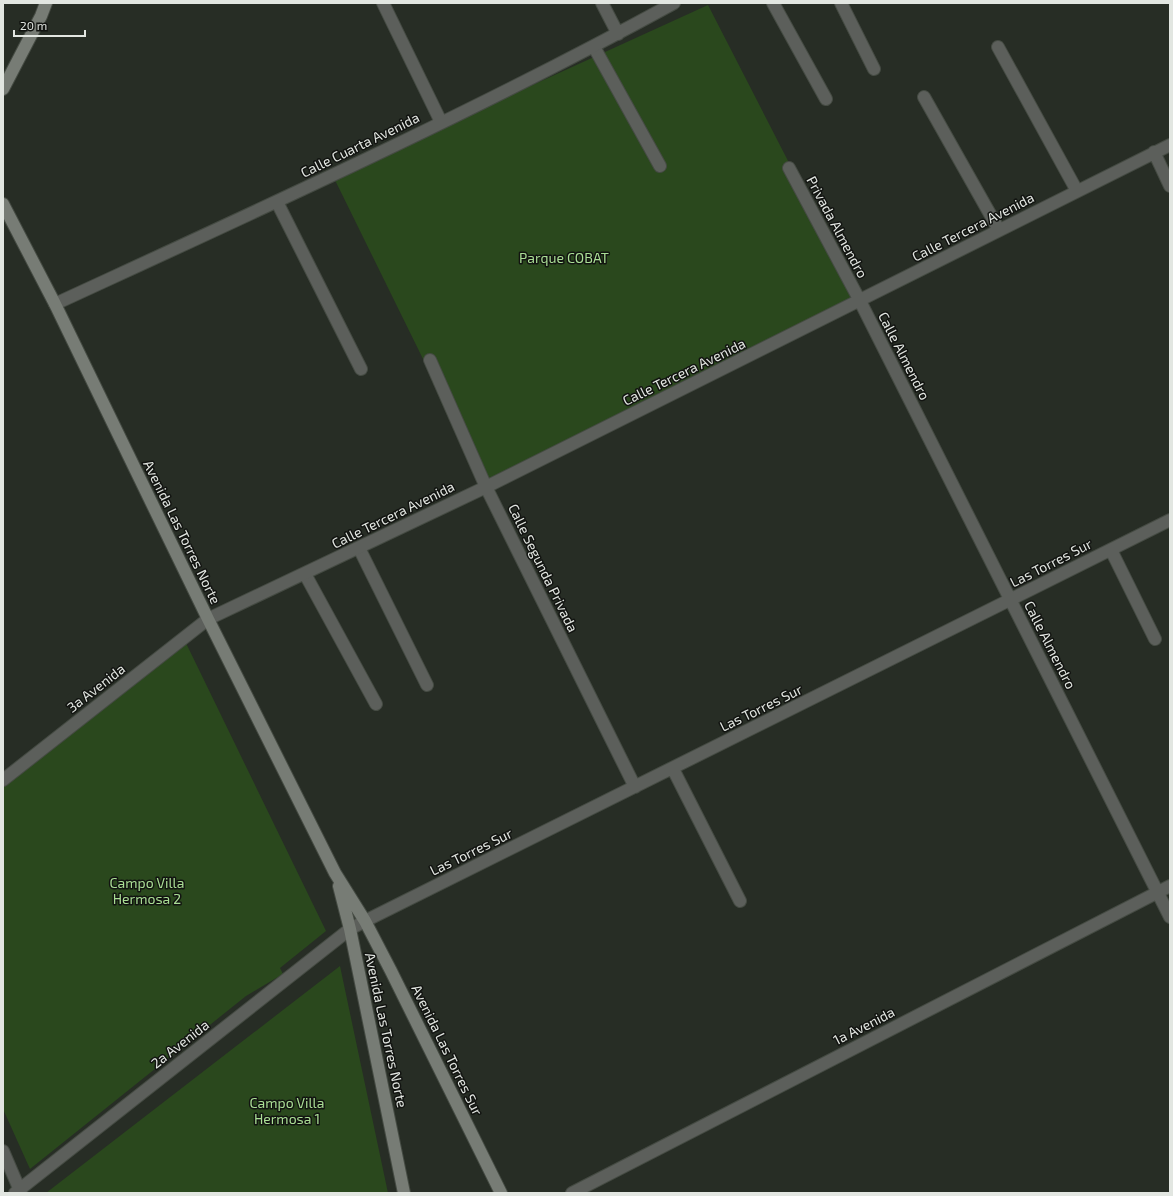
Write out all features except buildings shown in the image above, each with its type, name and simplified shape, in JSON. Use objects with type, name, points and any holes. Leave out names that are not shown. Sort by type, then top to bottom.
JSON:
[{"type":"main road","points":[[3,89],[41,16],[46,3]]},
{"type":"main road","name":"Avenida Las Torres Norte","points":[[3,204],[55,304],[208,619],[335,873],[364,920]]},
{"type":"main road","name":"Avenida Las Torres Norte","points":[[335,873],[350,929],[404,1193]]},
{"type":"main road","name":"Avenida Las Torres Sur","points":[[364,920],[501,1193]]},
{"type":"street","points":[[383,3],[442,122]]},
{"type":"street","points":[[602,3],[618,34]]},
{"type":"street","name":"Calle Cuarta Avenida","points":[[55,304],[333,176],[594,47],[674,3]]},
{"type":"street","points":[[772,3],[826,99]]},
{"type":"street","points":[[841,3],[874,69]]},
{"type":"street","points":[[594,47],[660,166]]},
{"type":"street","points":[[998,47],[1077,191]]},
{"type":"street","points":[[924,97],[999,230]]},
{"type":"street","name":"Calle Tercera Avenida","points":[[208,619],[486,487],[1170,145]]},
{"type":"street","points":[[1154,152],[1170,186]]},
{"type":"street","name":"Privada Almendro","points":[[788,168],[860,301]]},
{"type":"street","points":[[277,202],[361,369]]},
{"type":"street","name":"Calle Almendro","points":[[860,301],[1170,917]]},
{"type":"street","name":"Calle Segunda Privada","points":[[430,360],[486,487],[635,788]]},
{"type":"street","name":"Las Torres Sur","points":[[364,920],[635,788],[1170,520]]},
{"type":"street","points":[[359,548],[427,685]]},
{"type":"street","points":[[1111,550],[1154,639]]},
{"type":"street","points":[[305,574],[376,704]]},
{"type":"street","name":"3a Avenida","points":[[3,780],[208,619]]},
{"type":"street","points":[[673,769],[740,901]]},
{"type":"street","name":"1a Avenida","points":[[572,1193],[1170,886]]},
{"type":"street","name":"2a Avenida","points":[[19,1192],[350,929],[364,920]]},
{"type":"street","points":[[3,1151],[19,1192]]},
{"type":"green space","name":"Parque COBAT","points":[[708,5],[860,301],[486,487],[333,176]]},
{"type":"green space","name":"Campo Villa Hermosa 2","points":[[184,639],[326,931],[280,968],[283,974],[246,996],[30,1169],[3,1109],[3,787]]},
{"type":"green space","name":"Campo Villa Hermosa 1","points":[[340,966],[388,1193],[46,1193]]}]
